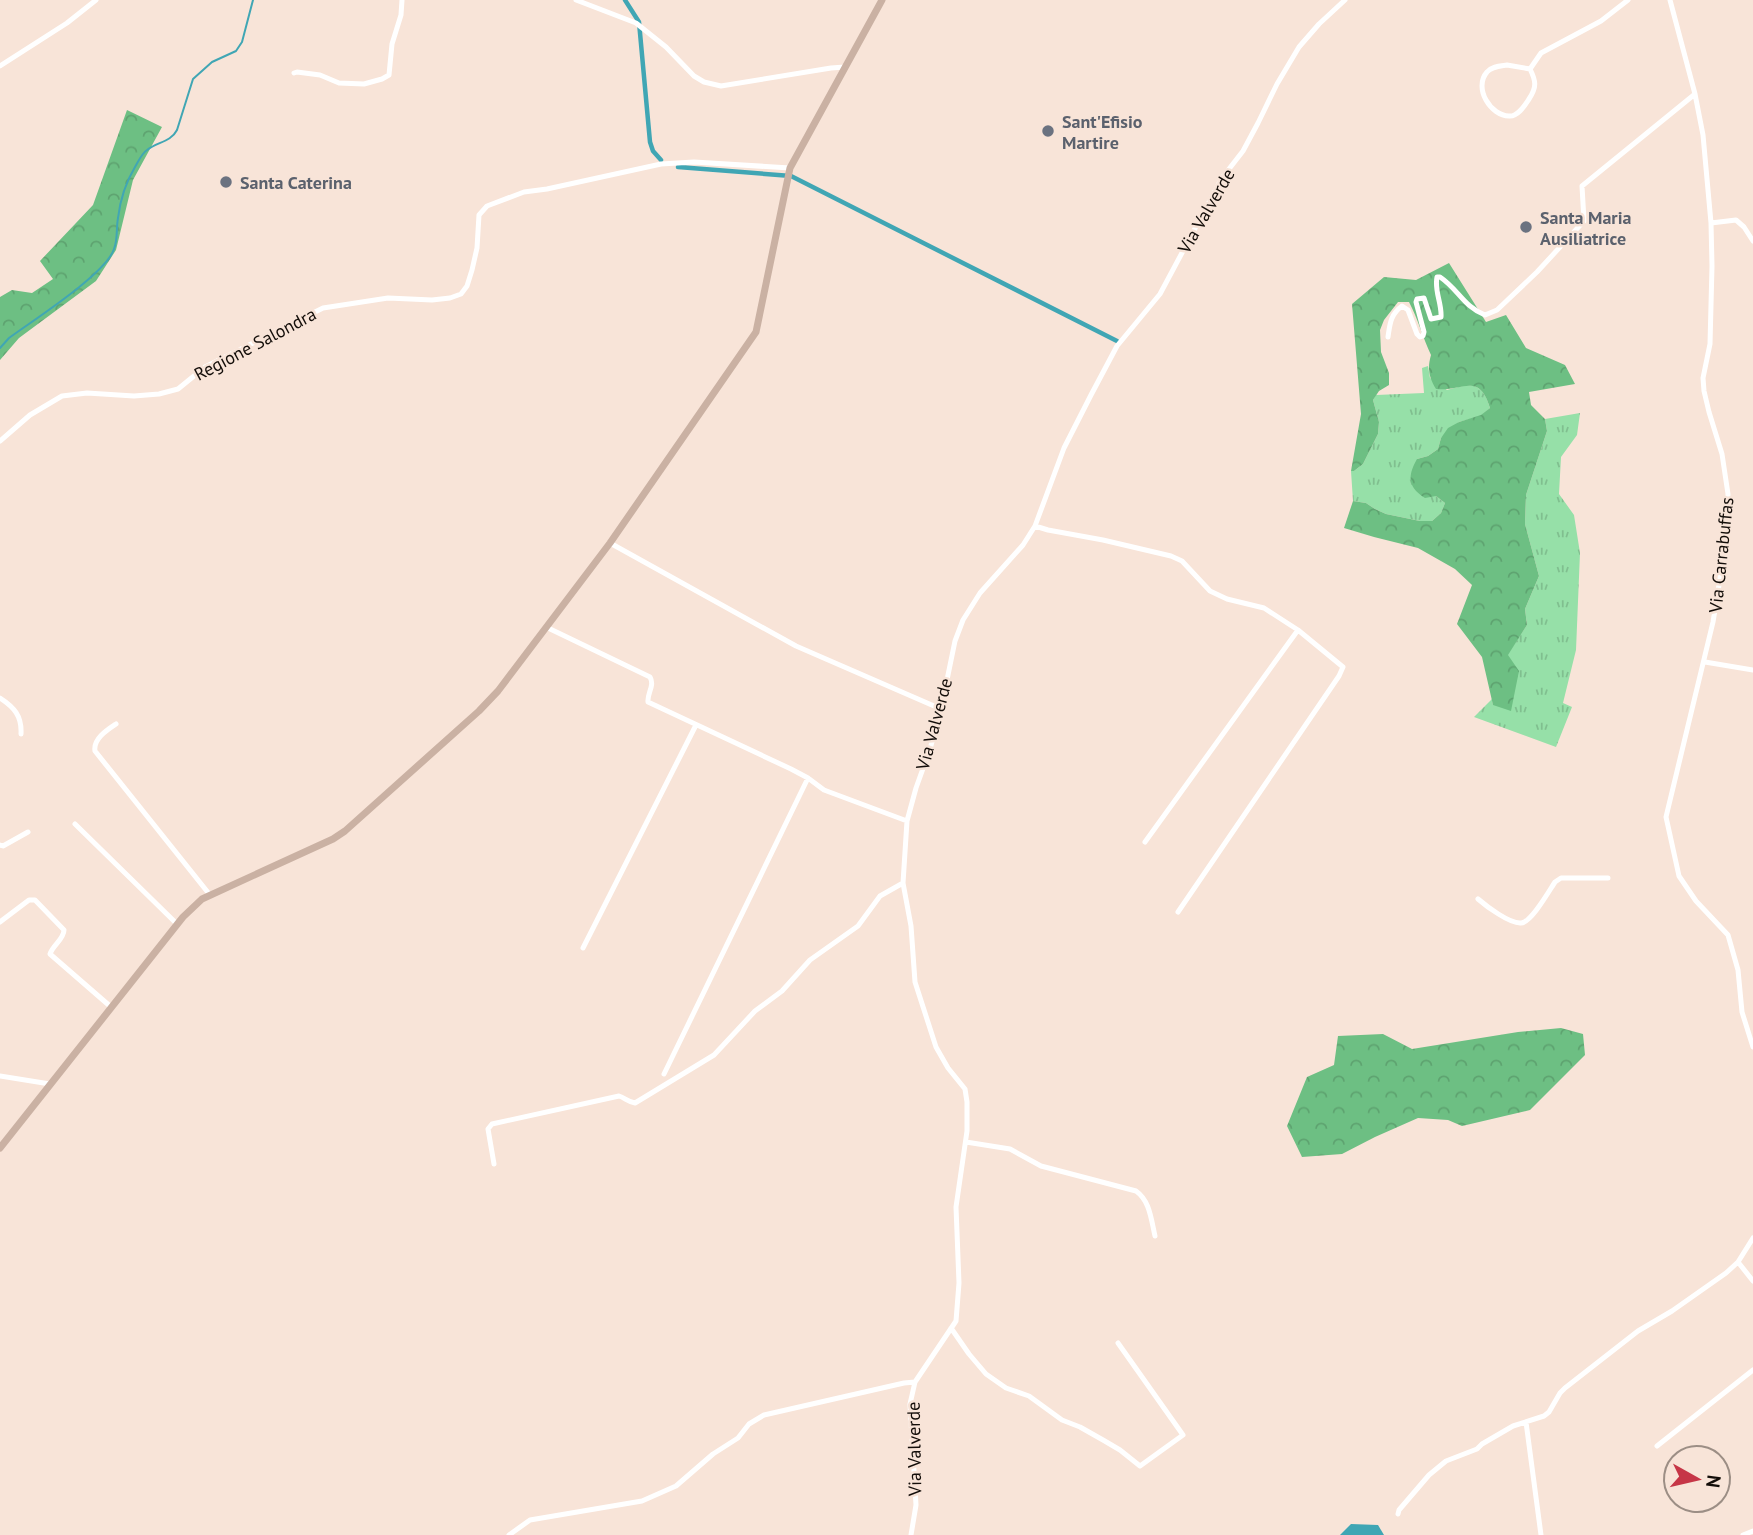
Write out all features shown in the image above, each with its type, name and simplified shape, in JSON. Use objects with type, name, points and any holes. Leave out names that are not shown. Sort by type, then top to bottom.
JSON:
[{"type":"main road","points":[[0,1148],[177,924],[202,899],[345,831],[498,691],[610,543],[756,332],[789,173],[882,0]]},
{"type":"street","points":[[0,66],[67,23],[96,0]]},
{"type":"street","points":[[294,73],[320,75],[339,83],[364,84],[388,75],[402,0]]},
{"type":"street","points":[[576,0],[636,23],[704,82],[721,86],[845,67]]},
{"type":"street","name":"Via Valverde","points":[[911,1535],[915,1505],[910,1404],[915,1382],[956,1321],[959,1283],[956,1207],[966,1142],[968,1102],[965,1089],[936,1047],[915,982],[911,926],[903,883],[907,821],[941,709],[956,641],[963,620],[980,593],[1023,545],[1035,526],[1064,448],[1117,346],[1160,294],[1222,178],[1243,151],[1299,47],[1318,24],[1345,0]]},
{"type":"street","points":[[1530,69],[1541,53],[1601,21],[1628,0]]},
{"type":"street","name":"Via Carrabuffas","points":[[1670,0],[1703,135],[1712,266],[1709,355],[1703,378],[1722,454],[1728,494],[1722,571],[1705,662],[1666,817],[1679,876],[1696,901],[1728,935],[1738,970],[1742,1013],[1753,1047]]},
{"type":"street","points":[[1507,65],[1530,69],[1536,83],[1535,89],[1514,116],[1503,114],[1485,100],[1481,91],[1487,71],[1493,67],[1507,65]]},
{"type":"street","points":[[1388,337],[1390,320],[1394,312],[1402,306],[1408,310],[1417,334],[1423,336],[1416,302],[1420,297],[1424,298],[1432,319],[1441,317],[1436,288],[1437,278],[1440,277],[1475,311],[1485,315],[1497,310],[1584,221],[1582,186],[1695,94]]},
{"type":"street","name":"Regione Salondra","points":[[0,441],[30,415],[62,396],[87,393],[134,396],[177,389],[205,367],[323,308],[388,298],[432,300],[461,294],[467,286],[472,270],[477,248],[479,215],[487,206],[524,192],[661,164],[694,162],[789,173]]},
{"type":"street","points":[[1711,223],[1736,220],[1753,240]]},
{"type":"street","points":[[1035,526],[1103,540],[1182,561],[1210,592],[1264,608],[1298,630],[1343,667],[1178,912]]},
{"type":"street","points":[[610,543],[796,646],[941,709]]},
{"type":"street","points":[[547,627],[650,677],[652,685],[648,702],[808,778],[824,790],[907,821]]},
{"type":"street","points":[[1145,842],[1298,630]]},
{"type":"street","points":[[1705,662],[1753,670]]},
{"type":"street","points":[[0,698],[15,710],[20,720],[21,734]]},
{"type":"street","points":[[116,724],[95,742],[95,751],[210,895]]},
{"type":"street","points":[[583,948],[696,725]]},
{"type":"street","points":[[664,1074],[808,778]]},
{"type":"street","points":[[75,824],[177,924]]},
{"type":"street","points":[[0,845],[3,846],[28,832]]},
{"type":"street","points":[[1478,899],[1492,910],[1521,924],[1529,920],[1555,882],[1561,878],[1608,878]]},
{"type":"street","points":[[494,1164],[488,1129],[492,1125],[619,1096],[635,1103],[714,1055],[755,1011],[782,991],[810,960],[858,926],[880,896],[903,883]]},
{"type":"street","points":[[0,922],[29,900],[35,900],[64,930],[50,954],[111,1007]]},
{"type":"street","points":[[0,1076],[50,1084]]},
{"type":"street","points":[[966,1142],[1010,1149],[1041,1166],[1136,1191],[1144,1197],[1147,1204],[1155,1236]]},
{"type":"street","points":[[1398,1514],[1429,1475],[1446,1461],[1476,1449],[1513,1426],[1544,1416],[1560,1393],[1576,1379],[1638,1331],[1726,1273],[1738,1262],[1753,1238]]},
{"type":"street","points":[[1738,1262],[1753,1281]]},
{"type":"street","points":[[951,1328],[986,1374],[1006,1388],[1029,1396],[1062,1420],[1120,1450],[1140,1466],[1183,1435],[1118,1343]]},
{"type":"street","points":[[1657,1447],[1753,1370]]},
{"type":"street","points":[[509,1535],[530,1520],[642,1501],[676,1486],[713,1454],[738,1438],[749,1424],[764,1415],[915,1382]]},
{"type":"street","points":[[1526,1422],[1541,1535]]},
{"type":"street","points":[[1743,1535],[1753,1531]]},
{"type":"green space","points":[[127,110],[162,127],[133,180],[116,250],[96,281],[19,338],[0,360],[0,297],[12,290],[32,293],[53,279],[40,261],[93,205]]},
{"type":"green space","points":[[1449,263],[1486,322],[1506,315],[1526,348],[1565,365],[1575,384],[1529,392],[1531,405],[1545,419],[1547,431],[1526,495],[1525,524],[1539,576],[1525,609],[1527,625],[1508,655],[1519,671],[1511,711],[1493,705],[1482,657],[1457,624],[1472,585],[1455,569],[1418,548],[1344,528],[1353,501],[1366,503],[1386,514],[1432,521],[1441,513],[1445,503],[1436,496],[1425,498],[1412,486],[1411,476],[1417,459],[1438,449],[1448,428],[1481,415],[1490,408],[1481,390],[1475,387],[1436,389],[1429,373],[1431,355],[1415,315],[1409,302],[1398,302],[1380,330],[1381,352],[1389,373],[1389,385],[1379,391],[1373,400],[1379,422],[1378,434],[1363,464],[1351,471],[1361,414],[1352,304],[1384,277],[1416,280]]},
{"type":"green space","points":[[1428,366],[1430,378],[1447,390],[1463,386],[1479,389],[1490,408],[1481,416],[1459,422],[1441,438],[1438,449],[1417,459],[1436,496],[1445,503],[1441,513],[1432,521],[1420,521],[1386,514],[1366,503],[1353,501],[1351,471],[1363,464],[1378,434],[1379,422],[1373,400],[1376,395],[1424,393],[1422,368]]},
{"type":"green space","points":[[1580,413],[1577,435],[1561,457],[1559,494],[1574,515],[1580,553],[1576,650],[1563,703],[1572,707],[1556,747],[1474,717],[1492,699],[1493,705],[1507,655],[1527,625],[1525,609],[1539,576],[1525,524],[1526,495],[1547,431],[1545,419]]},
{"type":"green space","points":[[1561,1028],[1583,1034],[1585,1055],[1530,1110],[1462,1126],[1448,1120],[1418,1118],[1342,1154],[1302,1157],[1287,1126],[1307,1077],[1334,1065],[1338,1036],[1383,1034],[1412,1049]]},
{"type":"water","points":[[1351,1524],[1378,1525],[1384,1535],[1340,1535]]},
{"type":"waterway","points":[[0,348],[9,338],[83,284],[108,259],[115,245],[122,198],[140,158],[145,151],[168,139],[177,130],[193,79],[212,62],[236,51],[242,42],[253,0]]},
{"type":"waterway","points":[[625,0],[639,22],[650,142],[653,151],[661,160]]},
{"type":"waterway","points":[[678,167],[791,176],[1117,341]]},
{"type":"place","name":"Sant'Efisio Martire","points":[[1048,131]]},
{"type":"place","name":"Santa Caterina","points":[[226,182]]},
{"type":"place","name":"Santa Maria Ausiliatrice","points":[[1526,227]]}]
